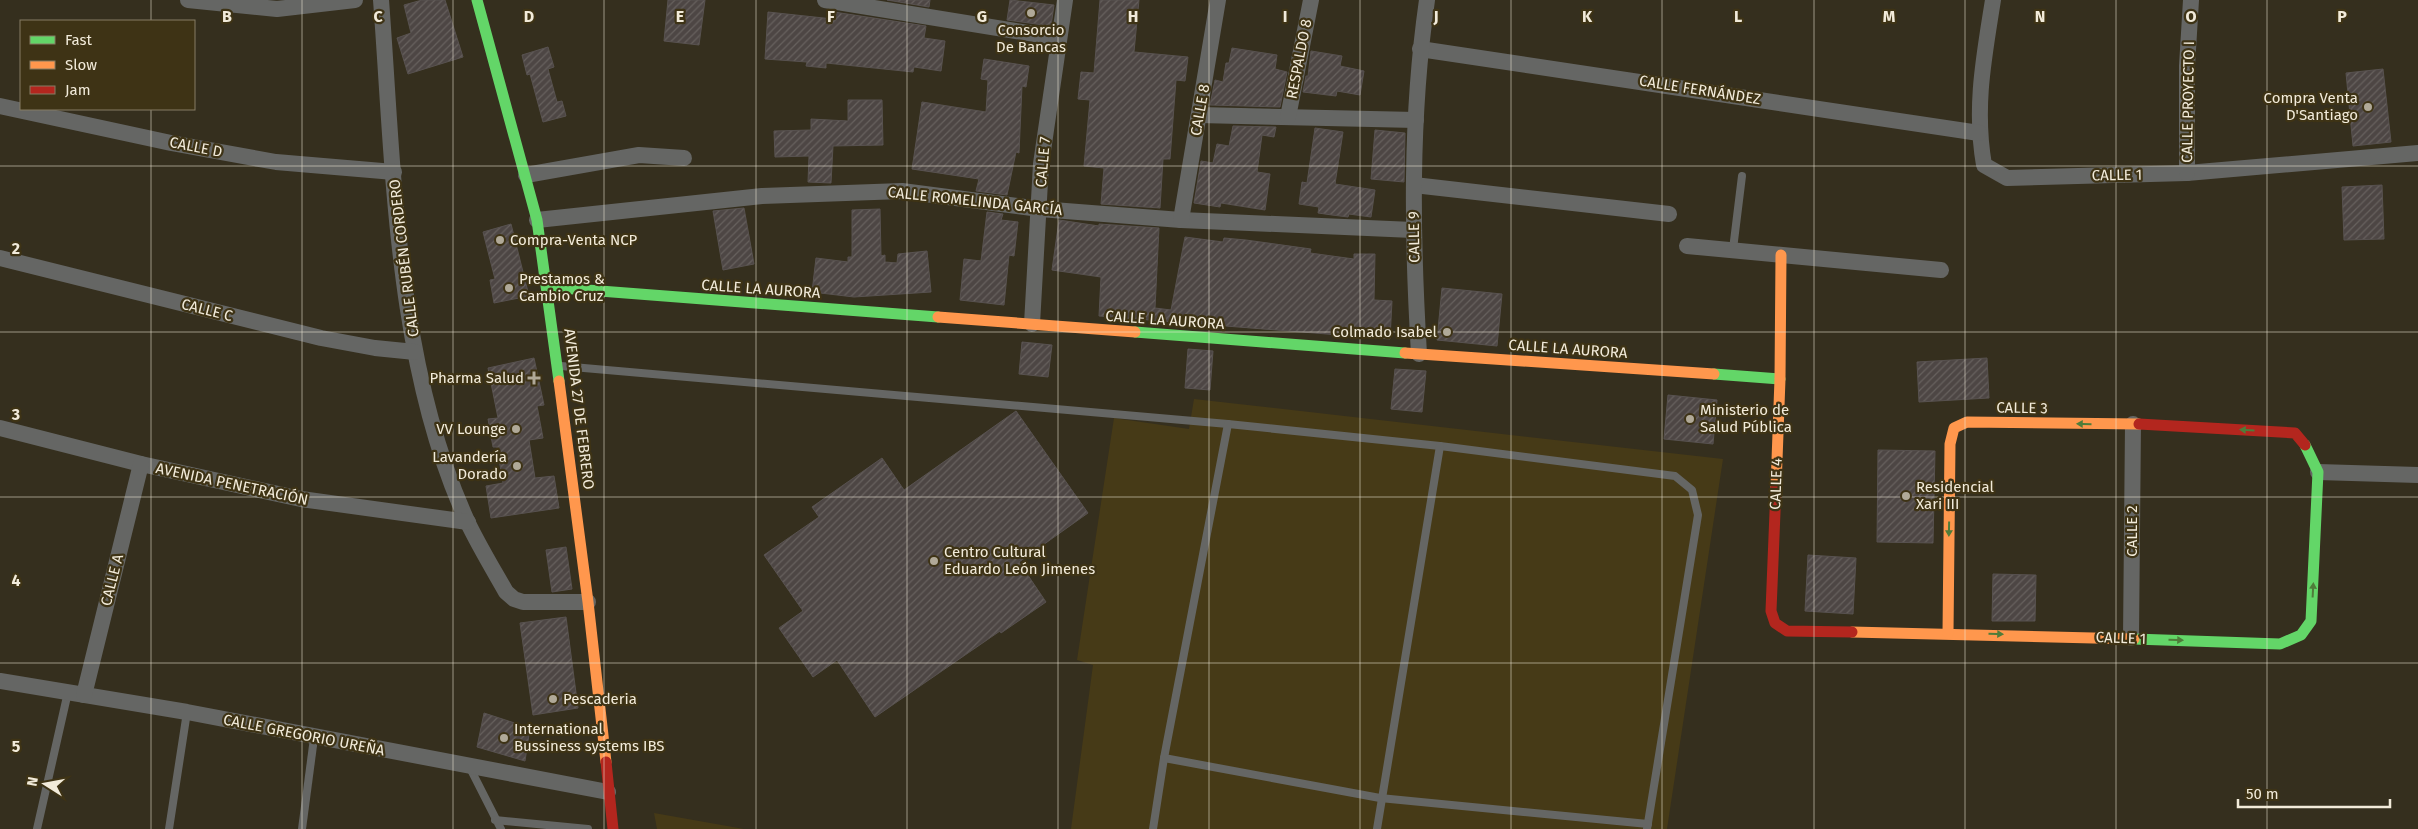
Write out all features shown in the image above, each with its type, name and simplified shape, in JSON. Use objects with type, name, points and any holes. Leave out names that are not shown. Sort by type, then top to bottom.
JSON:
[{"type":"street","points":[[188,0],[277,9],[355,0]]},
{"type":"street","name":"CALLE RUBÉN CORDERO","points":[[381,0],[405,290],[415,352],[438,445],[468,522],[506,592],[514,599],[523,602],[588,602]]},
{"type":"street","name":"AVENIDA 27 DE FEBRERO","points":[[478,0],[537,220],[548,287],[588,602],[613,829]]},
{"type":"street","points":[[824,0],[1059,38]]},
{"type":"street","name":"CALLE 7","points":[[1032,324],[1040,209],[1041,164],[1065,0]]},
{"type":"street","name":"CALLE 8","points":[[1181,220],[1218,0]]},
{"type":"street","name":"RESPALDO 8","points":[[1288,117],[1311,0]]},
{"type":"street","points":[[1420,49],[1427,0]]},
{"type":"street","name":"CALLE 1","points":[[1993,0],[1980,84],[1979,133],[1984,165],[2007,178],[2188,173],[2418,153]]},
{"type":"street","name":"CALLE PROYECTO I","points":[[2188,173],[2187,66],[2191,0]]},
{"type":"street","name":"CALLE 9","points":[[1419,354],[1413,230],[1420,49]]},
{"type":"street","name":"CALLE FERNÁNDEZ","points":[[1420,49],[1979,133]]},
{"type":"street","name":"CALLE D","points":[[0,106],[172,143],[276,162],[394,172]]},
{"type":"street","points":[[1199,115],[1416,120]]},
{"type":"street","points":[[526,175],[639,155],[684,158]]},
{"type":"street","points":[[1414,185],[1669,214]]},
{"type":"street","name":"CALLE ROMELINDA GARCÍA","points":[[537,220],[762,196],[879,191],[919,193],[1040,209],[1181,220],[1413,230]]},
{"type":"street","points":[[1687,246],[1941,270]]},
{"type":"street","name":"CALLE 4","points":[[1775,623],[1771,611],[1780,379],[1781,255]]},
{"type":"street","name":"CALLE C","points":[[0,258],[321,338],[375,348],[415,352]]},
{"type":"street","name":"CALLE LA AURORA","points":[[548,287],[1419,354],[1780,379]]},
{"type":"street","name":"CALLE 3","points":[[1948,633],[1950,444],[1954,428],[1967,422],[2133,424],[2295,433]]},
{"type":"street","name":"CALLE 2","points":[[2132,638],[2133,424]]},
{"type":"street","name":"AVENIDA PENETRACIÓN","points":[[0,428],[141,464],[301,499],[468,522]]},
{"type":"street","name":"CALLE 1","points":[[1775,623],[1787,631],[1948,633],[2280,644],[2301,635],[2311,621],[2318,472],[2308,448],[2295,433]]},
{"type":"street","name":"CALLE A","points":[[84,695],[141,464]]},
{"type":"street","points":[[2318,472],[2418,474]]},
{"type":"street","name":"CALLE GREGORIO UREÑA","points":[[0,681],[187,712],[314,738],[608,792]]},
{"type":"lane","points":[[1732,249],[1742,176]]},
{"type":"lane","points":[[558,366],[1228,424],[1440,446],[1675,476],[1692,490],[1698,514],[1648,827],[1380,798],[1164,758]]},
{"type":"lane","points":[[1153,829],[1164,758],[1228,424]]},
{"type":"lane","points":[[1377,829],[1380,798],[1440,446]]},
{"type":"lane","points":[[37,829],[68,692]]},
{"type":"lane","points":[[169,829],[187,712]]},
{"type":"lane","points":[[302,829],[314,738]]},
{"type":"lane","points":[[469,766],[501,829]]},
{"type":"lane","points":[[495,820],[588,829]]},
{"type":"shaded area","points":[[1194,399],[1723,459],[1667,829],[1071,829],[1093,665],[1077,660],[1114,418],[1189,429]]},
{"type":"shaded area","points":[[654,813],[744,829],[657,829]]},
{"type":"building","points":[[422,0],[445,0],[463,57],[408,74],[397,38],[411,33],[404,5]]},
{"type":"building","points":[[668,0],[705,0],[699,45],[664,41]]},
{"type":"building","points":[[887,0],[930,0],[929,7]]},
{"type":"building","name":"Consorcio De Bancas","points":[[1010,0],[1054,5],[1051,26],[1007,20]]},
{"type":"building","points":[[1100,0],[1139,0],[1134,52],[1188,57],[1185,81],[1176,80],[1170,159],[1163,159],[1160,208],[1101,204],[1104,168],[1084,166],[1090,100],[1078,99],[1081,72],[1094,73]]},
{"type":"building","points":[[768,12],[833,19],[834,12],[926,26],[924,38],[945,41],[941,71],[914,67],[913,72],[826,63],[826,68],[806,66],[807,62],[765,59]]},
{"type":"building","points":[[548,47],[554,67],[548,69],[557,102],[562,101],[566,116],[543,122],[530,74],[527,75],[522,55]]},
{"type":"building","points":[[1232,48],[1277,55],[1275,69],[1287,72],[1280,107],[1210,105],[1215,80],[1223,82],[1226,63],[1229,63]]},
{"type":"building","points":[[1311,51],[1342,56],[1340,66],[1364,71],[1360,95],[1337,91],[1336,96],[1303,92],[1306,76],[1308,76]]},
{"type":"building","points":[[984,59],[1029,66],[1026,87],[1022,86],[1019,153],[1016,152],[1007,195],[976,191],[979,179],[912,169],[922,102],[986,112],[988,80],[981,79]]},
{"type":"building","name":"Compra Venta D'Santiago","points":[[2383,69],[2391,142],[2353,146],[2346,73]]},
{"type":"building","points":[[848,100],[882,100],[883,145],[833,146],[831,183],[808,182],[809,156],[775,157],[774,131],[811,130],[811,119],[848,121]]},
{"type":"building","points":[[1233,126],[1276,127],[1274,137],[1262,135],[1257,172],[1270,174],[1265,210],[1221,203],[1220,207],[1194,203],[1201,161],[1213,163],[1217,144],[1229,146]]},
{"type":"building","points":[[1315,128],[1343,132],[1335,184],[1375,190],[1371,217],[1349,214],[1348,217],[1318,213],[1319,207],[1299,204],[1302,182],[1307,183]]},
{"type":"building","points":[[1375,130],[1405,133],[1404,182],[1371,179]]},
{"type":"building","points":[[2382,185],[2384,239],[2344,240],[2342,187]]},
{"type":"building","points":[[744,208],[754,264],[723,270],[713,211]]},
{"type":"building","points":[[880,209],[881,256],[885,255],[885,262],[897,263],[898,254],[927,251],[931,292],[854,297],[812,292],[816,258],[848,262],[848,257],[852,257],[852,210]]},
{"type":"building","points":[[987,212],[1003,214],[1001,220],[1018,222],[1014,256],[1009,255],[1004,305],[960,300],[964,259],[981,261]]},
{"type":"building","points":[[1059,220],[1099,226],[1099,224],[1159,228],[1155,308],[1171,310],[1185,237],[1223,242],[1224,238],[1246,240],[1311,249],[1310,253],[1354,259],[1354,254],[1375,254],[1374,300],[1392,301],[1390,339],[1099,316],[1101,277],[1052,270]]},
{"type":"building","points":[[511,224],[529,296],[494,303],[490,280],[495,279],[483,232]]},
{"type":"building","points":[[1442,288],[1502,294],[1497,346],[1437,340]]},
{"type":"building","points":[[1022,342],[1052,345],[1048,377],[1019,374]]},
{"type":"building","points":[[1188,349],[1213,351],[1210,390],[1185,388]]},
{"type":"building","points":[[534,358],[544,405],[537,406],[543,438],[529,440],[535,478],[554,476],[559,508],[491,518],[486,486],[503,483],[497,447],[493,447],[488,419],[498,418],[488,368]]},
{"type":"building","points":[[1987,358],[1989,398],[1919,402],[1917,362]]},
{"type":"building","points":[[1395,369],[1426,371],[1422,412],[1391,409]]},
{"type":"building","name":"Ministerio de Salud Pública","points":[[1668,395],[1717,400],[1713,444],[1664,439]]},
{"type":"building","name":"Centro Cultural Eduardo León Jimenes","points":[[1016,411],[1088,513],[1019,562],[1046,602],[1001,633],[1000,631],[875,717],[837,660],[813,677],[779,628],[803,611],[764,555],[819,517],[812,507],[882,458],[904,490]]},
{"type":"building","name":"Residencial Xari III","points":[[1878,450],[1935,451],[1933,543],[1877,542]]},
{"type":"building","points":[[566,547],[572,589],[552,592],[546,550]]},
{"type":"building","points":[[1808,555],[1856,558],[1853,614],[1805,611]]},
{"type":"building","points":[[1993,574],[2036,575],[2035,621],[1992,621]]},
{"type":"building","points":[[566,617],[578,708],[533,715],[520,623]]},
{"type":"building","name":"International Bussiness systems IBS","points":[[484,713],[530,728],[525,761],[477,747]]},
{"type":"traffic: fast","points":[[477,0],[537,220],[559,381]]},
{"type":"traffic: fast","points":[[548,287],[938,317]]},
{"type":"traffic: fast","points":[[1135,332],[1405,353]]},
{"type":"traffic: fast","points":[[1714,374],[1780,379]]},
{"type":"traffic: fast","points":[[2134,639],[2280,644],[2301,635],[2311,621],[2318,472],[2305,445]]},
{"type":"traffic: slow","points":[[1776,487],[1780,379],[1781,255]]},
{"type":"traffic: slow","points":[[938,317],[1135,332]]},
{"type":"traffic: slow","points":[[1405,353],[1714,374]]},
{"type":"traffic: slow","points":[[559,381],[588,602],[606,762]]},
{"type":"traffic: slow","points":[[1948,633],[1950,444],[1954,428],[1967,422],[2139,424]]},
{"type":"traffic: slow","points":[[1852,632],[2134,639]]},
{"type":"traffic: jam","points":[[2139,424],[2295,433],[2305,445]]},
{"type":"traffic: jam","points":[[1776,487],[1771,611],[1775,623],[1787,631],[1852,632]]},
{"type":"traffic: jam","points":[[606,762],[613,829]]},
{"type":"place","name":"Consorcio De Bancas","points":[[1031,13]]},
{"type":"place","name":"Compra Venta D'Santiago","points":[[2368,107]]},
{"type":"place","name":"Compra-Venta NCP","points":[[500,240]]},
{"type":"place","name":"Prestamos & Cambio Cruz","points":[[509,288]]},
{"type":"place","name":"Colmado Isabel","points":[[1447,332]]},
{"type":"place","name":"Pharma Salud","points":[[534,378]]},
{"type":"place","name":"Ministerio de Salud Pública","points":[[1690,419]]},
{"type":"place","name":"VV Lounge","points":[[516,429]]},
{"type":"place","name":"Lavandería Dorado","points":[[517,466]]},
{"type":"place","name":"Residencial Xari III","points":[[1906,496]]},
{"type":"place","name":"Centro Cultural Eduardo León Jimenes","points":[[934,561]]},
{"type":"place","name":"Pescaderia","points":[[553,699]]},
{"type":"place","name":"International Bussiness systems IBS","points":[[504,738]]}]
